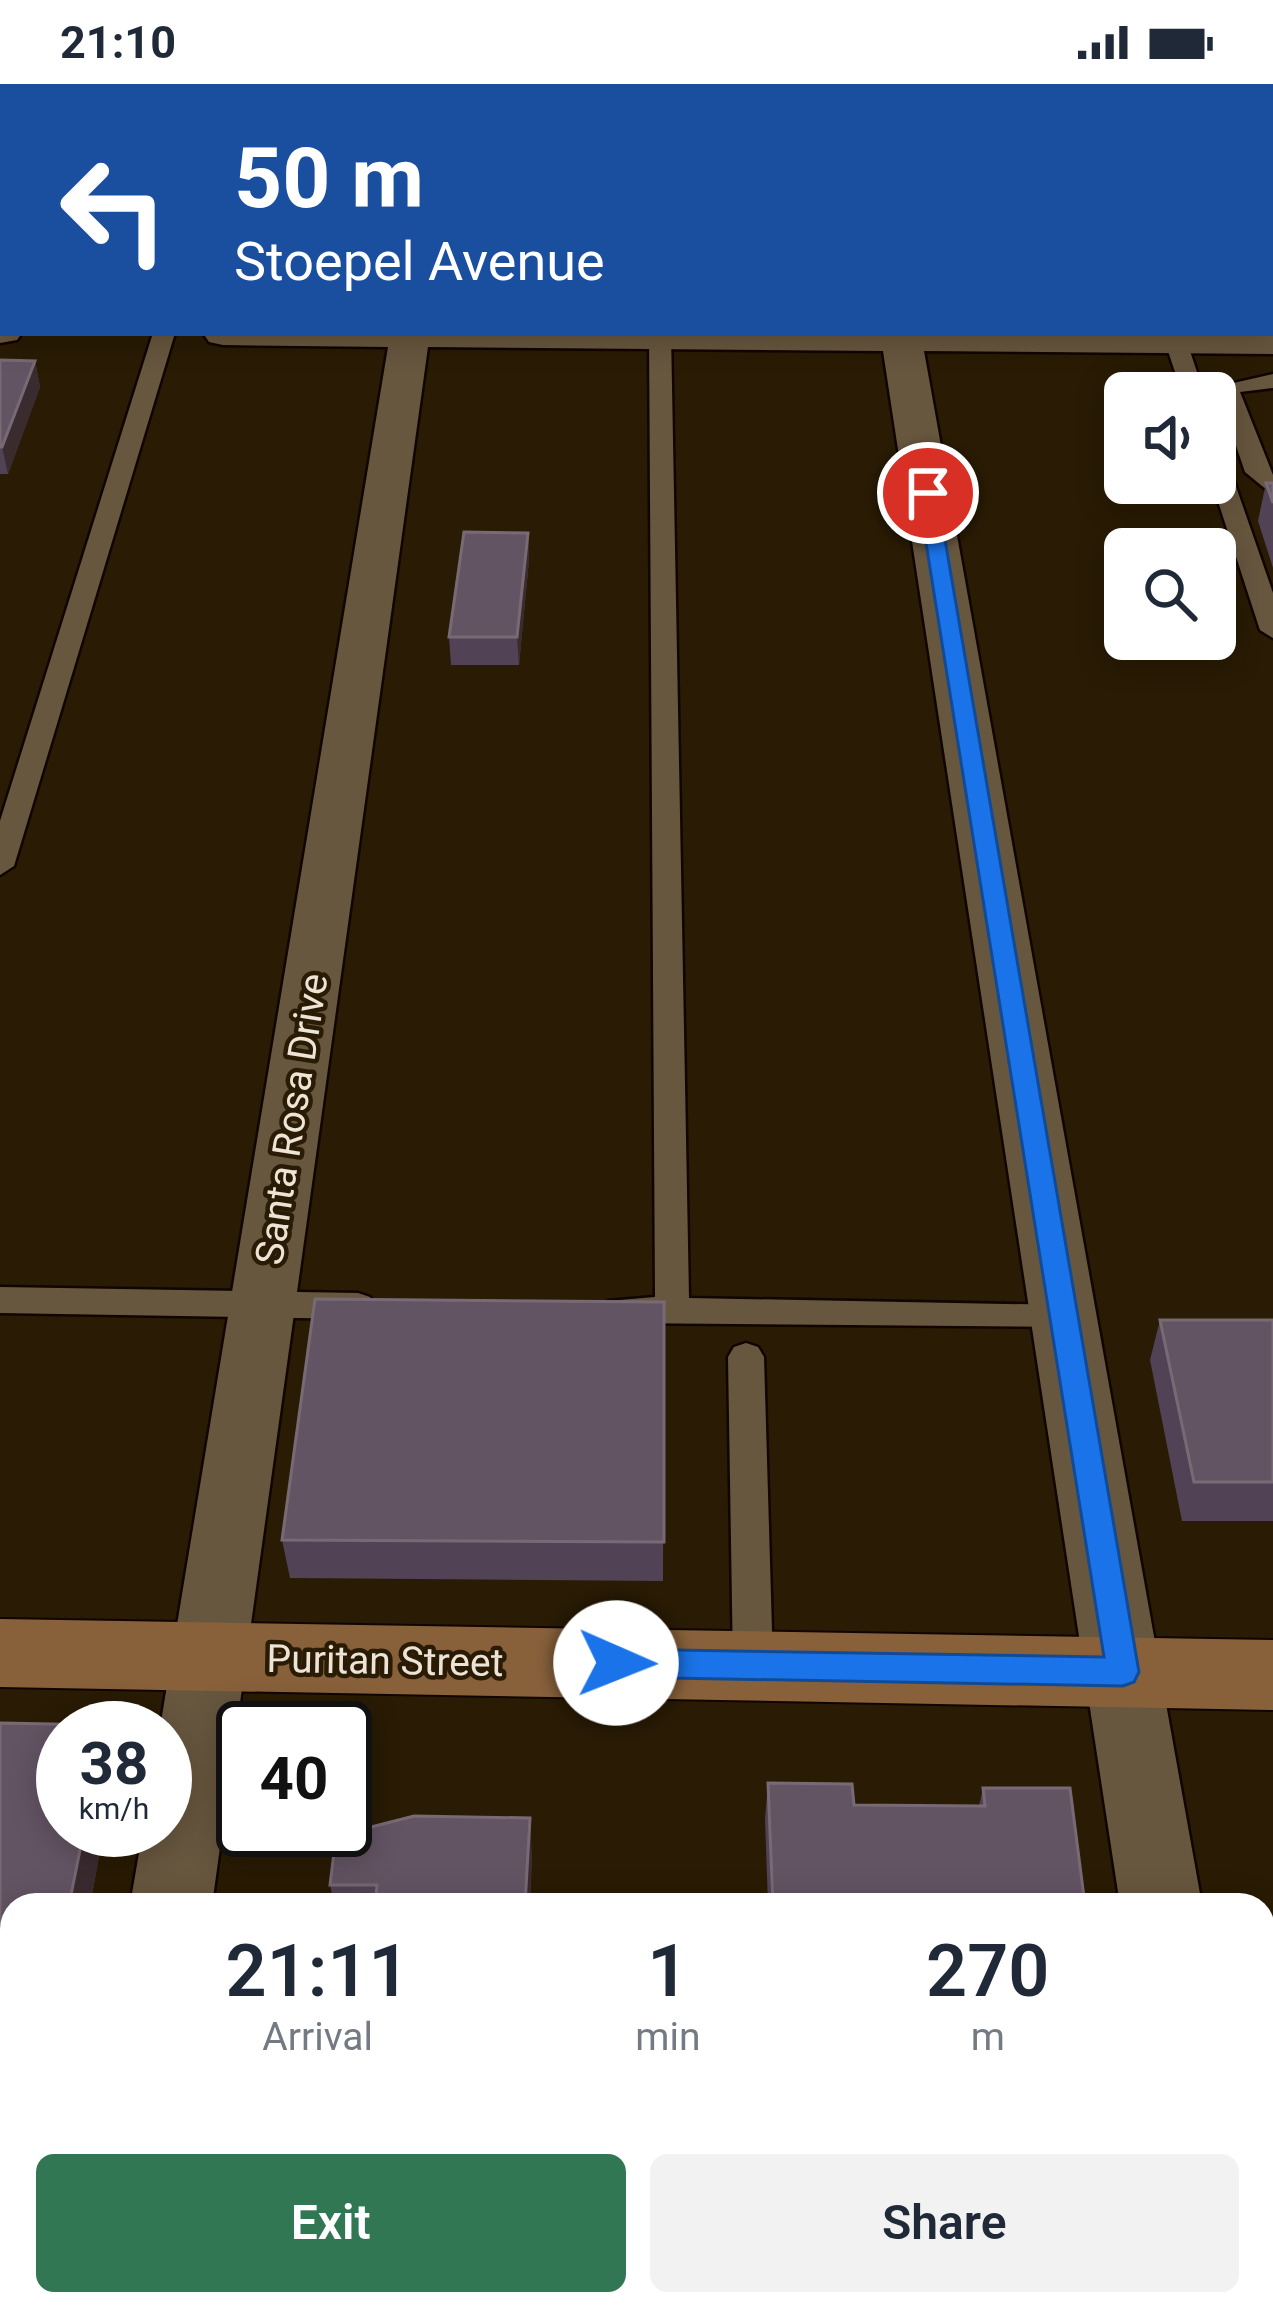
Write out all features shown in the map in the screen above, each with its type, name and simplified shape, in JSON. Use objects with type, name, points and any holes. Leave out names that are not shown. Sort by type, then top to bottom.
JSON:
[{"type":"street","name":"Santa Rosa Drive","points":[[173,1893],[410,336]]},
{"type":"street","points":[[1159,1893],[902,336],[1273,342]]},
{"type":"street","name":"Puritan Street","points":[[0,1653],[1273,1675]]},
{"type":"lane","points":[[0,866],[163,336]]},
{"type":"lane","points":[[660,336],[672,1311]]},
{"type":"lane","points":[[1174,337],[1186,372]]},
{"type":"lane","points":[[1273,381],[1227,387],[1257,472],[1273,488]]},
{"type":"lane","points":[[1231,504],[1273,630]]},
{"type":"lane","points":[[0,1300],[399,1307]]},
{"type":"lane","points":[[581,1310],[1065,1318]]},
{"type":"lane","points":[[746,1357],[753,1666]]},
{"type":"building","points":[[0,360],[35,361],[2,447],[0,447]]},
{"type":"building","points":[[464,532],[528,533],[517,637],[449,637]]},
{"type":"building","points":[[315,1299],[664,1302],[664,1542],[282,1540]]},
{"type":"building","points":[[1160,1320],[1273,1320],[1273,1482],[1194,1482]]},
{"type":"building","points":[[0,1723],[36,1724],[36,1857],[79,1857],[71,1893],[0,1893]]},
{"type":"building","points":[[768,1783],[852,1784],[854,1805],[985,1806],[983,1788],[1070,1788],[1083,1893],[773,1893]]},
{"type":"building","points":[[414,1816],[530,1818],[526,1893],[376,1893],[377,1885],[330,1885],[333,1857],[372,1857],[372,1827]]},
{"type":"route","points":[[616,1663],[1123,1672],[928,493]]}]
